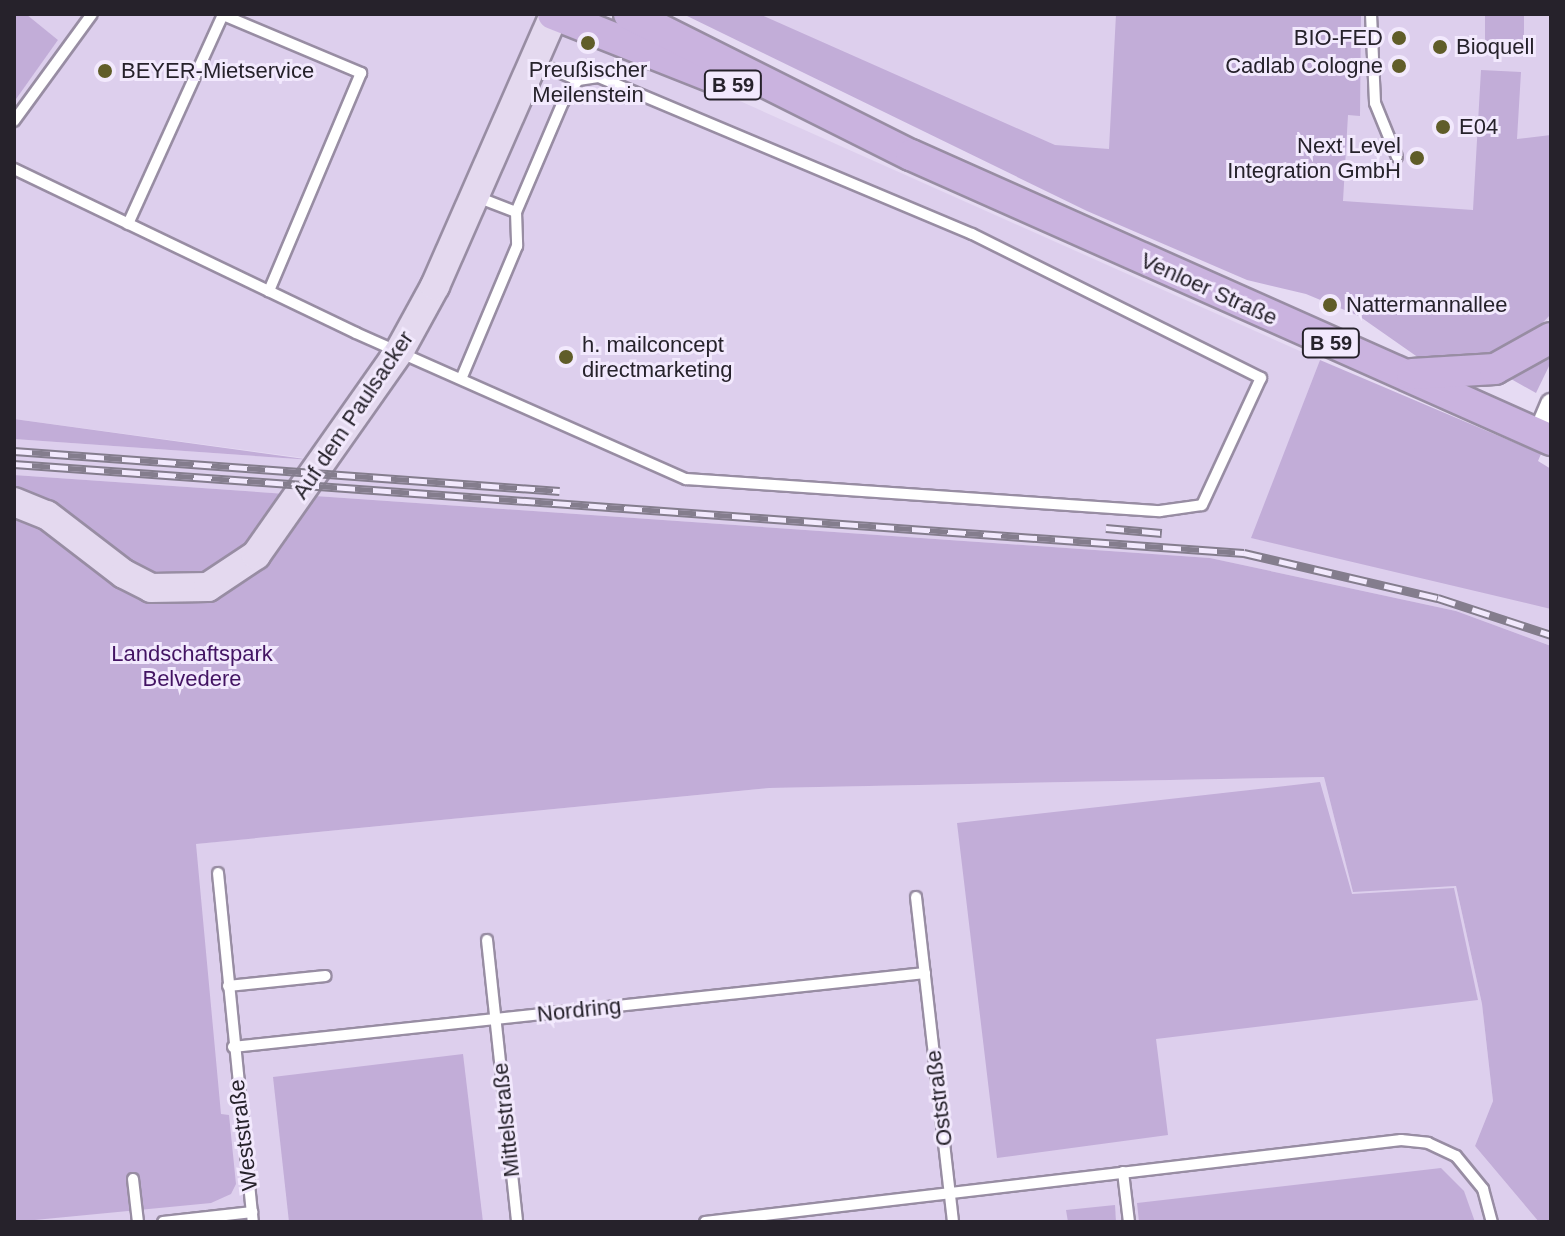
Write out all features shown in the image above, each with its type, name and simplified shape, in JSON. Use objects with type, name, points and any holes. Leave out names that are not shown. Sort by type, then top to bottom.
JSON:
[{"type":"main road","name":"Venloer Straße","points":[[554,14],[911,155],[1544,438]]},
{"type":"main road","name":"Venloer Straße","points":[[629,14],[911,155]]},
{"type":"main road","points":[[1402,374],[1495,369],[1551,338]]},
{"type":"street","name":"Auf dem Paulsacker","points":[[14,502],[47,515],[124,574],[151,588],[208,587],[256,555],[400,350],[474,196],[554,14]]},
{"type":"street","points":[[1544,438],[1551,404]]},
{"type":"lane","points":[[14,121],[92,14]]},
{"type":"lane","points":[[128,224],[223,14],[361,73],[269,291]]},
{"type":"lane","points":[[1371,14],[1375,103],[1397,157]]},
{"type":"lane","points":[[14,169],[269,291],[686,479],[1160,511],[1202,505],[1261,378],[972,234],[598,77],[578,80],[534,61]]},
{"type":"lane","points":[[462,377],[517,246],[516,212],[563,102],[578,80]]},
{"type":"lane","points":[[474,196],[516,212]]},
{"type":"lane","name":"Weststraße","points":[[218,873],[233,1047],[253,1217]]},
{"type":"lane","name":"Oststraße","points":[[916,897],[953,1222]]},
{"type":"lane","name":"Mittelstraße","points":[[487,940],[517,1222]]},
{"type":"lane","name":"Nordring","points":[[233,1047],[925,973]]},
{"type":"lane","points":[[228,986],[325,976]]},
{"type":"lane","points":[[705,1222],[1401,1140],[1428,1143],[1456,1156],[1483,1189],[1492,1222]]},
{"type":"lane","points":[[1123,1172],[1129,1222]]},
{"type":"lane","points":[[133,1179],[138,1222]]},
{"type":"lane","points":[[163,1222],[253,1217]]},
{"type":"shaded area","points":[[26,14],[532,14],[601,39],[1320,360],[1252,538],[1531,601],[1551,609],[1551,646],[1456,611],[1210,558],[14,475],[14,439],[326,461],[14,419],[14,102],[58,40]]},
{"type":"shaded area","points":[[734,14],[1551,14],[1551,317],[1521,344]]},
{"type":"shaded area","points":[[1324,777],[1353,891],[1456,886],[1482,1004],[1493,1101],[1475,1146],[1539,1222],[23,1222],[220,1114],[195,844],[769,788]]},
{"type":"green space","points":[[14,14],[26,14],[58,40],[14,102]]},
{"type":"green space","points":[[683,14],[759,14],[1055,145],[1109,149],[1116,14],[1361,14],[1360,116],[1348,115],[1343,201],[1473,210],[1481,70],[1521,72],[1517,139],[1551,135],[1551,314],[1528,338],[1495,355],[1419,358],[1359,316],[1306,294],[1247,280],[1087,211]]},
{"type":"green space","points":[[1485,14],[1524,14],[1524,45],[1485,45]]},
{"type":"green space","points":[[1551,348],[1551,362],[1536,393],[1504,375]]},
{"type":"green space","points":[[1320,360],[1541,454],[1538,461],[1551,469],[1551,609],[1251,538]]},
{"type":"green space","points":[[14,419],[312,460],[14,439]]},
{"type":"green space","name":"Landschaftspark Belvedere","points":[[14,475],[1210,558],[1456,611],[1551,646],[1551,1222],[1539,1222],[1475,1146],[1493,1101],[1482,1004],[1456,886],[1353,892],[1324,777],[769,788],[196,844],[221,1114],[229,1115],[236,1184],[231,1194],[211,1203],[14,1222]]},
{"type":"green space","points":[[1320,782],[1352,894],[1454,888],[1478,1000],[1156,1039],[1168,1135],[997,1158],[957,823]]},
{"type":"green space","points":[[463,1054],[483,1222],[289,1222],[273,1077]]},
{"type":"green space","points":[[1441,1168],[1464,1191],[1475,1222],[1139,1222],[1137,1203]]},
{"type":"green space","points":[[1115,1205],[1116,1222],[1068,1222],[1066,1210]]},
{"type":"railway","points":[[14,451],[560,491]]},
{"type":"railway","points":[[14,464],[1244,553],[1438,598],[1551,635]]},
{"type":"railway","points":[[1106,528],[1162,533]]},
{"type":"place","name":"BIO-FED","points":[[1399,38]]},
{"type":"place","name":"Preußischer Meilenstein","points":[[588,43]]},
{"type":"place","name":"Bioquell","points":[[1440,47]]},
{"type":"place","name":"Cadlab Cologne","points":[[1399,66]]},
{"type":"place","name":"BEYER-Mietservice","points":[[105,71]]},
{"type":"place","name":"E04","points":[[1443,127]]},
{"type":"place","name":"Next Level Integration GmbH","points":[[1417,158]]},
{"type":"place","name":"Nattermannallee","points":[[1330,305]]},
{"type":"place","name":"h. mailconcept directmarketing","points":[[566,357]]}]
